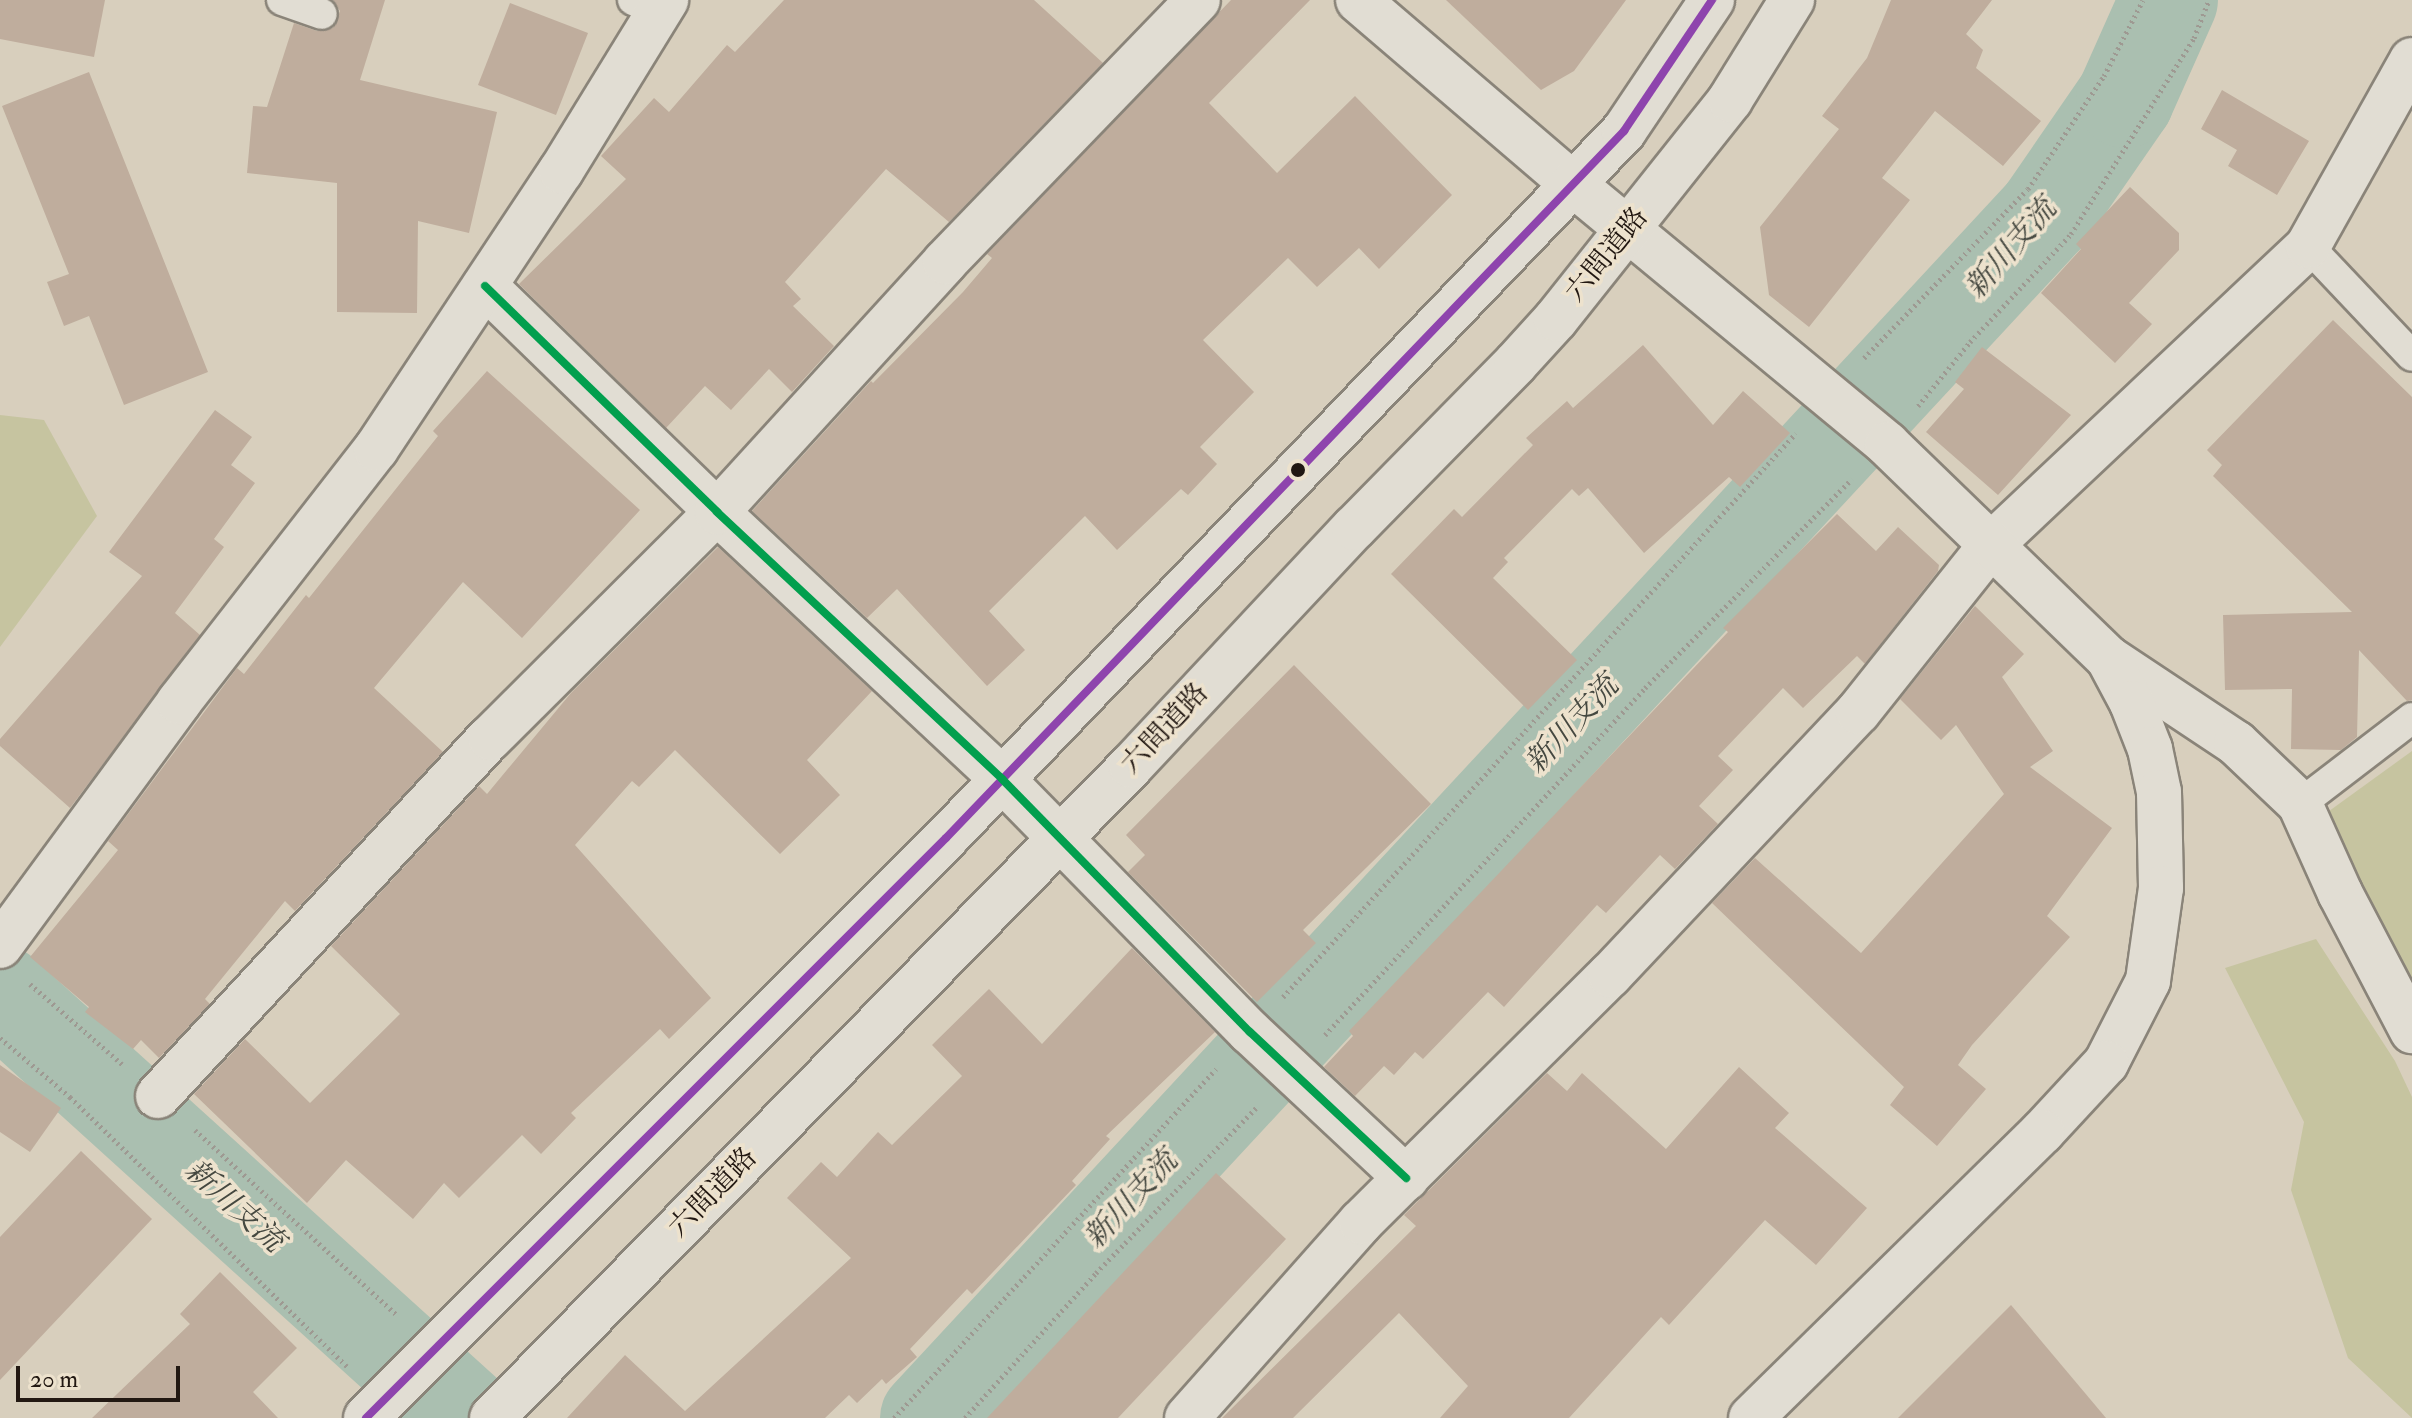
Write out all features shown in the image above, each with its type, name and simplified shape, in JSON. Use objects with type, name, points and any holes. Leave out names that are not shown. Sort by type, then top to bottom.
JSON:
[{"type":"street","points":[[158,1096],[490,738],[717,512],[945,262],[1198,0]]},
{"type":"street","points":[[1358,0],[1628,231],[1887,444],[2108,658],[2236,743],[2300,804],[2340,893],[2412,1031]]},
{"type":"street","points":[[375,1409],[1002,779],[1624,131],[1712,0]]},
{"type":"street","name":"六間道路","points":[[496,1414],[1060,839],[1516,363],[1628,231],[1730,100],[1792,0]]},
{"type":"street","points":[[11,962],[179,702],[376,449],[485,286],[653,4]]},
{"type":"street","points":[[1187,1418],[1361,1222],[1610,975],[1858,712],[1991,545],[2308,246],[2412,60]]},
{"type":"street","points":[[485,286],[717,512],[1002,779],[1250,1032],[1406,1178]]},
{"type":"street","points":[[1751,1418],[2042,1132],[2106,1063],[2148,981],[2157,933],[2161,823],[2159,792],[2150,749],[2132,703],[2108,658]]},
{"type":"lane","points":[[282,0],[322,14]]},
{"type":"lane","points":[[2308,246],[2412,356]]},
{"type":"lane","points":[[2300,804],[2412,718]]},
{"type":"path","points":[[894,1418],[1829,397],[2028,189],[2104,76],[2143,0]]},
{"type":"path","points":[[965,1418],[1096,1273],[1292,1071],[1645,688],[1887,444],[1970,342],[2071,234],[2187,50],[2209,0]]},
{"type":"path","points":[[11,962],[386,1307],[438,1346]]},
{"type":"path","points":[[0,1038],[70,1097],[375,1409]]},
{"type":"shaded area","points":[[0,415],[44,420],[97,516],[0,647]]},
{"type":"shaded area","points":[[2412,751],[2412,987],[2325,814]]},
{"type":"shaded area","points":[[2316,939],[2395,1061],[2412,1097],[2412,1418],[2348,1358],[2291,1190],[2304,1122],[2225,968]]},
{"type":"building","points":[[0,0],[105,0],[94,57],[0,39]]},
{"type":"building","points":[[333,0],[385,0],[360,80],[497,112],[469,233],[418,221],[417,313],[337,312],[337,183],[247,173],[253,106],[267,107],[294,23],[317,31],[333,28],[340,11]]},
{"type":"building","points":[[784,0],[1034,0],[1103,63],[949,222],[886,169],[785,282],[801,299],[793,306],[834,346],[792,392],[769,369],[731,410],[705,386],[666,428],[519,284],[626,179],[601,156],[654,98],[669,112],[727,45],[735,52]]},
{"type":"building","points":[[1231,0],[1310,0],[1209,103],[1277,173],[1355,96],[1452,195],[1379,269],[1359,248],[1317,287],[1288,258],[1203,340],[1254,392],[1200,447],[1217,464],[1188,495],[1181,489],[1117,550],[1085,516],[989,611],[1025,650],[987,686],[897,589],[867,618],[752,511],[871,381],[873,383],[963,292],[992,258],[987,254]]},
{"type":"building","points":[[1446,0],[1626,0],[1574,71],[1541,90]]},
{"type":"building","points":[[1891,0],[1992,0],[1966,34],[1983,50],[1976,68],[2041,121],[2003,166],[1935,111],[1882,178],[1910,200],[1809,327],[1769,295],[1760,227],[1839,129],[1822,116],[1867,58]]},
{"type":"building","points":[[510,3],[588,33],[556,115],[478,85]]},
{"type":"building","points":[[89,72],[208,372],[124,405],[89,316],[64,326],[47,282],[69,274],[2,106]]},
{"type":"building","points":[[2222,90],[2309,141],[2277,195],[2228,166],[2237,150],[2201,129]]},
{"type":"building","points":[[2130,187],[2179,233],[2179,250],[2129,303],[2152,324],[2115,363],[2041,293],[2081,249],[2076,244]]},
{"type":"building","points":[[2333,320],[2412,397],[2412,700],[2407,701],[2359,650],[2357,737],[2341,750],[2291,749],[2292,689],[2225,690],[2223,615],[2352,612],[2213,476],[2222,465],[2207,450]]},
{"type":"building","points":[[1643,345],[1713,425],[1743,391],[1790,433],[1740,487],[1729,477],[1644,553],[1588,488],[1579,496],[1572,489],[1504,558],[1508,562],[1493,578],[1577,660],[1528,710],[1391,574],[1454,509],[1462,517],[1533,445],[1526,438],[1567,401],[1573,408]]},
{"type":"building","points":[[1982,347],[2071,415],[1998,495],[1926,432],[1964,389],[1955,382]]},
{"type":"building","points":[[487,371],[640,510],[522,638],[463,582],[374,688],[443,752],[295,911],[285,901],[205,999],[210,1004],[159,1058],[141,1040],[133,1049],[85,1012],[89,1007],[30,957],[118,850],[108,841],[237,668],[244,674],[306,595],[309,598],[438,436],[433,431]]},
{"type":"building","points":[[215,410],[252,437],[231,465],[255,483],[214,539],[224,547],[175,613],[200,635],[70,808],[0,746],[0,739],[142,576],[109,552]]},
{"type":"building","points":[[1837,514],[1876,551],[1898,527],[1939,565],[1938,571],[1865,664],[1857,656],[1803,708],[1783,688],[1718,756],[1733,770],[1699,806],[1718,824],[1675,869],[1660,855],[1606,913],[1597,905],[1504,1007],[1488,992],[1423,1059],[1415,1052],[1394,1075],[1384,1066],[1355,1096],[1324,1067],[1353,1036],[1349,1031],[1728,632],[1723,628]]},
{"type":"building","points":[[718,547],[872,691],[807,760],[840,795],[780,854],[675,750],[639,787],[632,781],[575,845],[711,998],[669,1039],[660,1029],[571,1113],[576,1118],[541,1154],[522,1135],[459,1198],[444,1183],[413,1219],[346,1160],[307,1203],[194,1094],[245,1039],[310,1103],[400,1014],[331,946],[479,786],[487,794],[571,693]]},
{"type":"building","points":[[1975,606],[2024,654],[2002,677],[2053,751],[2030,767],[2112,828],[2047,916],[2070,937],[1972,1045],[1958,1065],[1986,1089],[1937,1146],[1890,1105],[1904,1087],[1712,903],[1755,858],[1861,953],[2004,794],[1956,725],[1941,740],[1900,699]]},
{"type":"building","points":[[1294,665],[1431,804],[1303,930],[1316,943],[1257,1002],[1128,872],[1145,855],[1126,835]]},
{"type":"building","points":[[1132,948],[1215,1032],[1106,1136],[1110,1139],[1072,1181],[1076,1185],[972,1294],[967,1289],[910,1349],[917,1357],[886,1384],[882,1379],[857,1403],[849,1395],[825,1418],[567,1418],[625,1355],[685,1411],[851,1258],[787,1198],[821,1162],[837,1177],[878,1132],[892,1145],[962,1076],[932,1045],[989,989],[1042,1044]]},
{"type":"building","points":[[0,1065],[61,1108],[30,1152],[0,1132]]},
{"type":"building","points":[[1739,1067],[1789,1113],[1775,1128],[1867,1208],[1816,1265],[1765,1220],[1669,1325],[1661,1317],[1569,1418],[1440,1418],[1468,1386],[1399,1313],[1293,1418],[1222,1418],[1416,1226],[1404,1215],[1547,1073],[1567,1091],[1582,1073],[1666,1149]]},
{"type":"building","points":[[81,1151],[152,1219],[0,1380],[0,1237]]},
{"type":"building","points":[[1216,1173],[1286,1239],[1118,1418],[987,1418]]},
{"type":"building","points":[[220,1272],[297,1348],[253,1392],[278,1418],[92,1418],[190,1324],[180,1314]]},
{"type":"building","points":[[2011,1305],[2106,1418],[1898,1418]]},
{"type":"waterway","name":"新川支流","points":[[929,1418],[2045,215],[2125,99],[2169,0]]},
{"type":"waterway","name":"新川支流","points":[[0,994],[468,1418]]},
{"type":"transit line","points":[[366,1418],[946,838],[1624,131],[1712,0]]},
{"type":"transit line","points":[[485,286],[717,512],[1002,779],[1250,1032],[1406,1178]]}]
